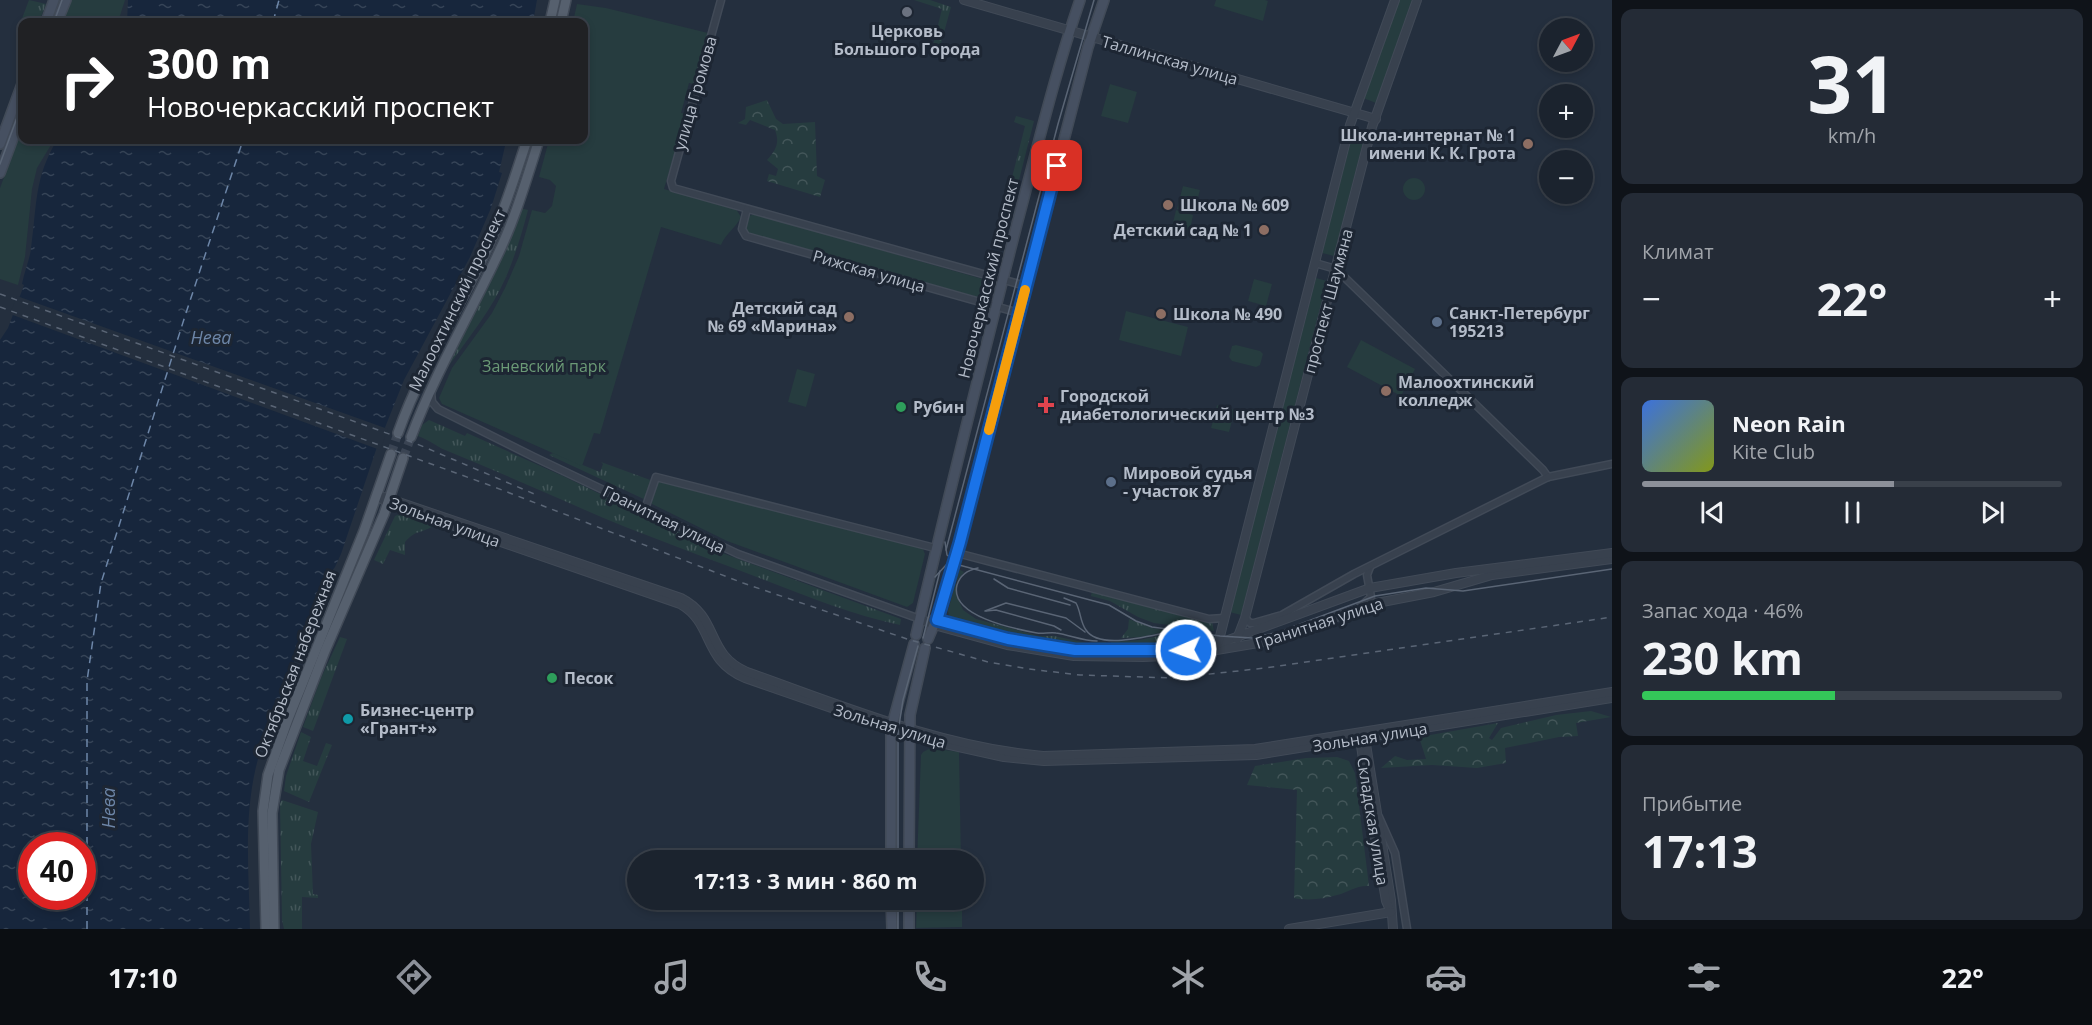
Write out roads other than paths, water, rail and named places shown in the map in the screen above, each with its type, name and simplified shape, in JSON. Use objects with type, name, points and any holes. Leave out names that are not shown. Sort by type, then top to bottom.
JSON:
[{"type":"main road","points":[[47,18],[54,0]]},
{"type":"main road","points":[[59,18],[66,0]]},
{"type":"main road","points":[[551,18],[555,0]]},
{"type":"main road","points":[[562,18],[566,0]]},
{"type":"main road","name":"Новочеркасский проспект","points":[[891,850],[891,726],[920,619],[935,548],[1003,280],[1080,0]]},
{"type":"main road","points":[[909,850],[910,715],[926,646],[957,553],[1091,37],[1104,0]]},
{"type":"main road","points":[[0,144],[18,95]]},
{"type":"main road","points":[[0,173],[18,125]]},
{"type":"main road","name":"Малоохтинский проспект","points":[[398,433],[421,377],[489,245],[526,144]]},
{"type":"main road","name":"Малоохтинский проспект","points":[[411,437],[431,388],[500,250],[519,203],[537,144]]},
{"type":"main road","name":"Октябрьская набережная","points":[[266,929],[263,811],[268,775],[377,496],[391,454]]},
{"type":"main road","name":"Октябрьская набережная","points":[[274,929],[272,813],[279,770],[325,651],[389,501],[403,458]]},
{"type":"main road","points":[[891,910],[892,929]]},
{"type":"main road","points":[[909,910],[909,929]]},
{"type":"street","name":"улица Громова","points":[[671,186],[721,0]]},
{"type":"street","name":"Таллинская улица","points":[[964,0],[1376,119]]},
{"type":"street","name":"проспект Шаумяна","points":[[1218,644],[1355,113],[1395,0]]},
{"type":"street","name":"проспект Шаумяна","points":[[1234,648],[1245,618],[1376,119],[1417,0]]},
{"type":"street","name":"Рижская улица","points":[[671,186],[1026,286]]},
{"type":"street","name":"Рижская улица","points":[[747,209],[742,229],[746,236],[1019,313]]},
{"type":"street","points":[[1315,263],[1336,269],[1548,477]]},
{"type":"street","name":"Гранитная улица","points":[[431,388],[432,402],[438,409],[738,554],[920,619],[1008,639],[1075,650],[1186,650],[1218,644],[1283,618],[1370,588],[1456,573],[1612,553]]},
{"type":"street","name":"Гранитная улица","points":[[1245,618],[1250,623],[1254,623],[1283,618],[1320,592],[1548,477],[1612,464]]},
{"type":"street","points":[[645,509],[656,477],[935,548]]},
{"type":"street","name":"Зольная улица","points":[[377,496],[680,604],[697,617],[716,655],[736,674],[909,732],[1004,756],[1044,761],[1250,756],[1612,692]]},
{"type":"street","points":[[957,553],[1223,622],[1228,640],[1234,648]]},
{"type":"street","name":"Гранитная улица","points":[[935,622],[1007,645],[1074,656],[1186,656],[1281,637],[1377,603],[1434,592],[1492,575],[1612,559]]},
{"type":"street","points":[[1354,611],[1368,600],[1371,594],[1367,575],[1370,567]]},
{"type":"street","name":"Зольная улица","points":[[1362,736],[1612,698]]},
{"type":"street","name":"Складская улица","points":[[1362,736],[1394,929]]},
{"type":"street","name":"Складская улица","points":[[1362,736],[1386,901],[1391,912]]},
{"type":"street","points":[[1376,813],[1384,825],[1395,853],[1407,929]]},
{"type":"street","points":[[1289,929],[1391,912]]},
{"type":"water","points":[[128,0],[537,0],[534,18],[127,18]]},
{"type":"water","name":"Нева","points":[[55,144],[506,144],[499,172],[502,173],[491,208],[470,257],[404,380],[376,450],[341,554],[324,582],[261,749],[255,771],[249,816],[250,929],[0,929],[0,340],[8,328],[24,285],[22,284],[30,252],[40,180]]},
{"type":"tunnel","points":[[391,454],[398,433]]},
{"type":"tunnel","points":[[403,458],[411,437]]},
{"type":"tram line","points":[[55,18],[62,0]]},
{"type":"tram line","points":[[946,550],[1058,124],[1094,0]]},
{"type":"tram line","points":[[0,164],[18,115]]},
{"type":"tram line","points":[[945,542],[947,555],[959,565],[1109,605],[1136,621],[1152,627],[1252,638],[1279,632],[1375,596],[1426,588],[1463,591],[1612,569]]},
{"type":"tram line","points":[[935,577],[947,564],[960,563]]},
{"type":"tram line","points":[[978,568],[960,578],[957,585],[957,596],[973,613],[1014,628],[1097,641]]},
{"type":"tram line","points":[[923,638],[940,571]]},
{"type":"tram line","points":[[994,579],[1008,588],[1070,605]]},
{"type":"tram line","points":[[1064,598],[1076,603],[1083,624],[1092,636],[1124,640],[1169,632]]},
{"type":"tram line","points":[[985,611],[1006,603],[1066,618],[1085,632]]},
{"type":"tram line","points":[[986,611],[996,610],[1061,630]]},
{"type":"tram line","points":[[898,850],[898,732],[903,700],[918,646]]},
{"type":"tram line","points":[[898,910],[898,929]]},
{"type":"railway","points":[[0,294],[417,444],[539,496]]},
{"type":"railway","points":[[0,307],[489,485],[743,583],[907,639],[988,662],[1080,675],[1173,678],[1265,668],[1612,617]]},
{"type":"place","name":"Церковь Большого Города","points":[[907,12]]},
{"type":"place","name":"Школа-интернат № 1 имени К. К. Грота","points":[[1528,144]]},
{"type":"place","name":"Школа № 609","points":[[1168,205]]},
{"type":"place","name":"Детский сад № 1","points":[[1264,230]]},
{"type":"place","name":"Школа № 490","points":[[1161,314]]},
{"type":"place","name":"Детский сад № 69 «Марина»","points":[[849,317]]},
{"type":"place","name":"Санкт-Петербург 195213","points":[[1437,322]]},
{"type":"place","name":"Малоохтинский колледж","points":[[1386,391]]},
{"type":"place","name":"Городской диабетологический центр №3","points":[[1046,405]]},
{"type":"place","name":"Рубин","points":[[901,407]]},
{"type":"place","name":"Мировой судья - участок 87","points":[[1111,482]]},
{"type":"place","name":"Песок","points":[[552,678]]},
{"type":"place","name":"Бизнес-центр «Грант+»","points":[[348,719]]},
{"type":"park label","name":"Заневский парк","points":[[544,366]]}]
